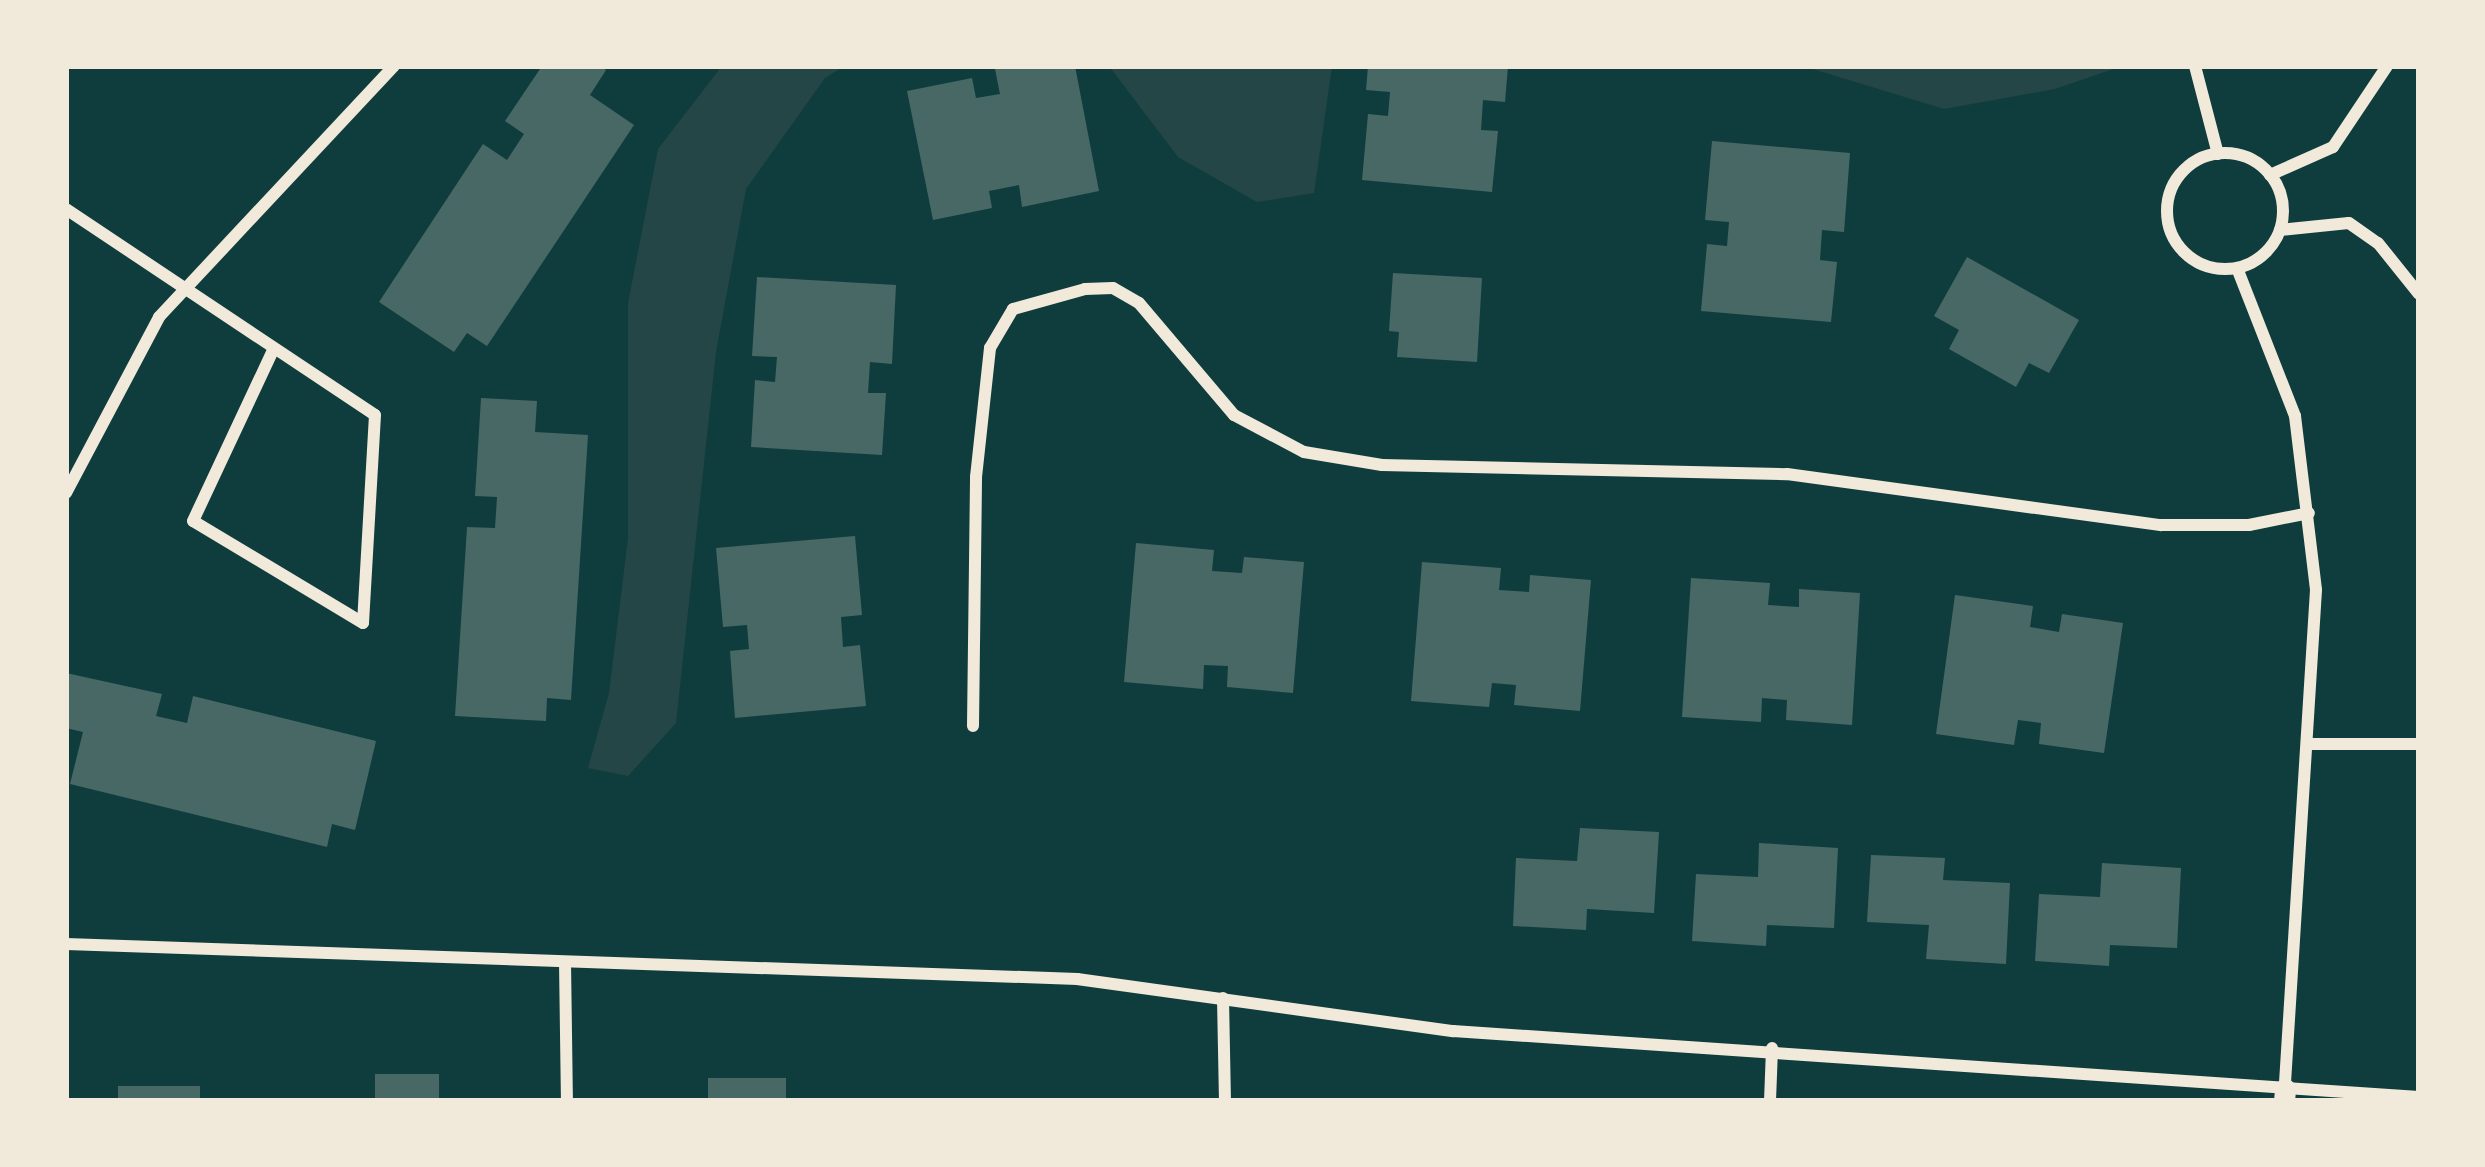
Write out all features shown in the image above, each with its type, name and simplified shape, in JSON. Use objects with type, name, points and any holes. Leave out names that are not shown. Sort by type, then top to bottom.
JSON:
[{"type":"street","points":[[66,494],[159,316],[394,66]]},
{"type":"street","points":[[2195,66],[2218,154]]},
{"type":"street","points":[[2270,175],[2333,147],[2387,66]]},
{"type":"street","points":[[2218,154],[2237,154],[2270,175],[2280,192],[2280,230],[2271,248],[2237,268],[2218,270],[2185,254],[2168,222],[2184,170],[2218,154]]},
{"type":"street","points":[[66,208],[374,415],[363,623],[193,521],[273,350]]},
{"type":"street","points":[[2280,230],[2349,223],[2378,243],[2419,294]]},
{"type":"street","points":[[2237,268],[2295,416],[2316,590],[2310,744],[2284,1095]]},
{"type":"street","points":[[973,727],[976,477],[990,348],[1013,309],[1085,289],[1113,289],[1139,304],[1234,415],[1269,437],[1323,455],[1382,465],[1786,474],[2162,525],[2249,525],[2309,513]]},
{"type":"street","points":[[2310,744],[2419,744]]},
{"type":"street","points":[[66,944],[1077,979],[1453,1031],[1772,1048],[2284,1095],[2419,1097]]},
{"type":"street","points":[[566,962],[568,1101]]},
{"type":"street","points":[[1223,998],[1225,1101]]},
{"type":"street","points":[[1770,1101],[1772,1048]]},
{"type":"shaded area","points":[[722,66],[844,66],[825,78],[746,189],[716,352],[676,723],[628,776],[588,768],[609,693],[628,538],[628,303],[658,149]]},
{"type":"shaded area","points":[[1109,66],[1332,66],[1314,193],[1257,202],[1178,157]]},
{"type":"shaded area","points":[[1803,66],[2122,66],[2055,89],[1944,109]]},
{"type":"building","points":[[542,66],[600,66],[606,70],[590,95],[634,125],[487,346],[467,333],[454,352],[379,302],[483,144],[507,160],[524,134],[505,121]]},
{"type":"building","points":[[1075,66],[1099,191],[1022,207],[1019,185],[989,191],[992,208],[933,220],[907,91],[972,78],[976,98],[1000,94],[995,69]]},
{"type":"building","points":[[1368,66],[1508,66],[1505,102],[1483,100],[1481,130],[1498,131],[1492,192],[1362,180],[1368,114],[1388,116],[1390,92],[1366,90]]},
{"type":"building","points":[[1712,141],[1850,153],[1844,232],[1822,230],[1820,260],[1837,262],[1831,322],[1701,311],[1707,244],[1727,246],[1729,222],[1705,220]]},
{"type":"building","points":[[1967,257],[2079,320],[2049,373],[2029,363],[2016,387],[1949,349],[1959,330],[1934,316]]},
{"type":"building","points":[[1393,273],[1482,278],[1477,362],[1397,357],[1399,332],[1389,331]]},
{"type":"building","points":[[757,277],[896,285],[892,364],[870,362],[868,393],[886,393],[882,455],[751,447],[755,380],[775,382],[777,357],[752,356]]},
{"type":"building","points":[[481,398],[537,401],[535,432],[588,435],[571,700],[547,698],[546,721],[455,716],[467,527],[495,528],[497,497],[475,496]]},
{"type":"building","points":[[855,536],[862,615],[841,617],[843,647],[860,645],[866,706],[735,718],[730,651],[749,649],[747,625],[723,627],[716,548]]},
{"type":"building","points":[[1136,543],[1214,550],[1212,571],[1242,573],[1244,557],[1304,562],[1293,693],[1227,687],[1228,666],[1204,665],[1203,689],[1124,682]]},
{"type":"building","points":[[1422,562],[1501,568],[1499,590],[1529,592],[1530,575],[1591,580],[1580,711],[1514,705],[1516,685],[1492,683],[1489,707],[1411,701]]},
{"type":"building","points":[[1691,578],[1770,583],[1768,605],[1799,607],[1799,589],[1860,593],[1852,725],[1786,720],[1787,700],[1762,698],[1761,722],[1682,717]]},
{"type":"building","points":[[1955,595],[2033,606],[2030,627],[2059,632],[2062,614],[2123,623],[2104,753],[2039,744],[2041,723],[2018,720],[2014,745],[1936,734]]},
{"type":"building","points":[[66,673],[162,694],[156,716],[187,723],[193,696],[376,741],[355,830],[332,824],[327,847],[70,784],[83,732],[66,728]]},
{"type":"building","points":[[1580,828],[1659,832],[1654,913],[1587,909],[1586,930],[1513,926],[1516,858],[1577,861]]},
{"type":"building","points":[[1759,843],[1838,848],[1834,928],[1767,925],[1766,946],[1692,941],[1696,874],[1758,877]]},
{"type":"building","points":[[1871,855],[1945,858],[1943,880],[2010,883],[2006,964],[1926,959],[1929,925],[1867,922]]},
{"type":"building","points":[[2102,863],[2181,868],[2177,948],[2110,945],[2109,966],[2035,961],[2039,894],[2100,897]]},
{"type":"building","points":[[375,1074],[439,1074],[439,1101],[375,1101]]},
{"type":"building","points":[[708,1078],[786,1078],[786,1101],[708,1101]]},
{"type":"building","points":[[118,1086],[200,1086],[200,1101],[118,1101]]}]
